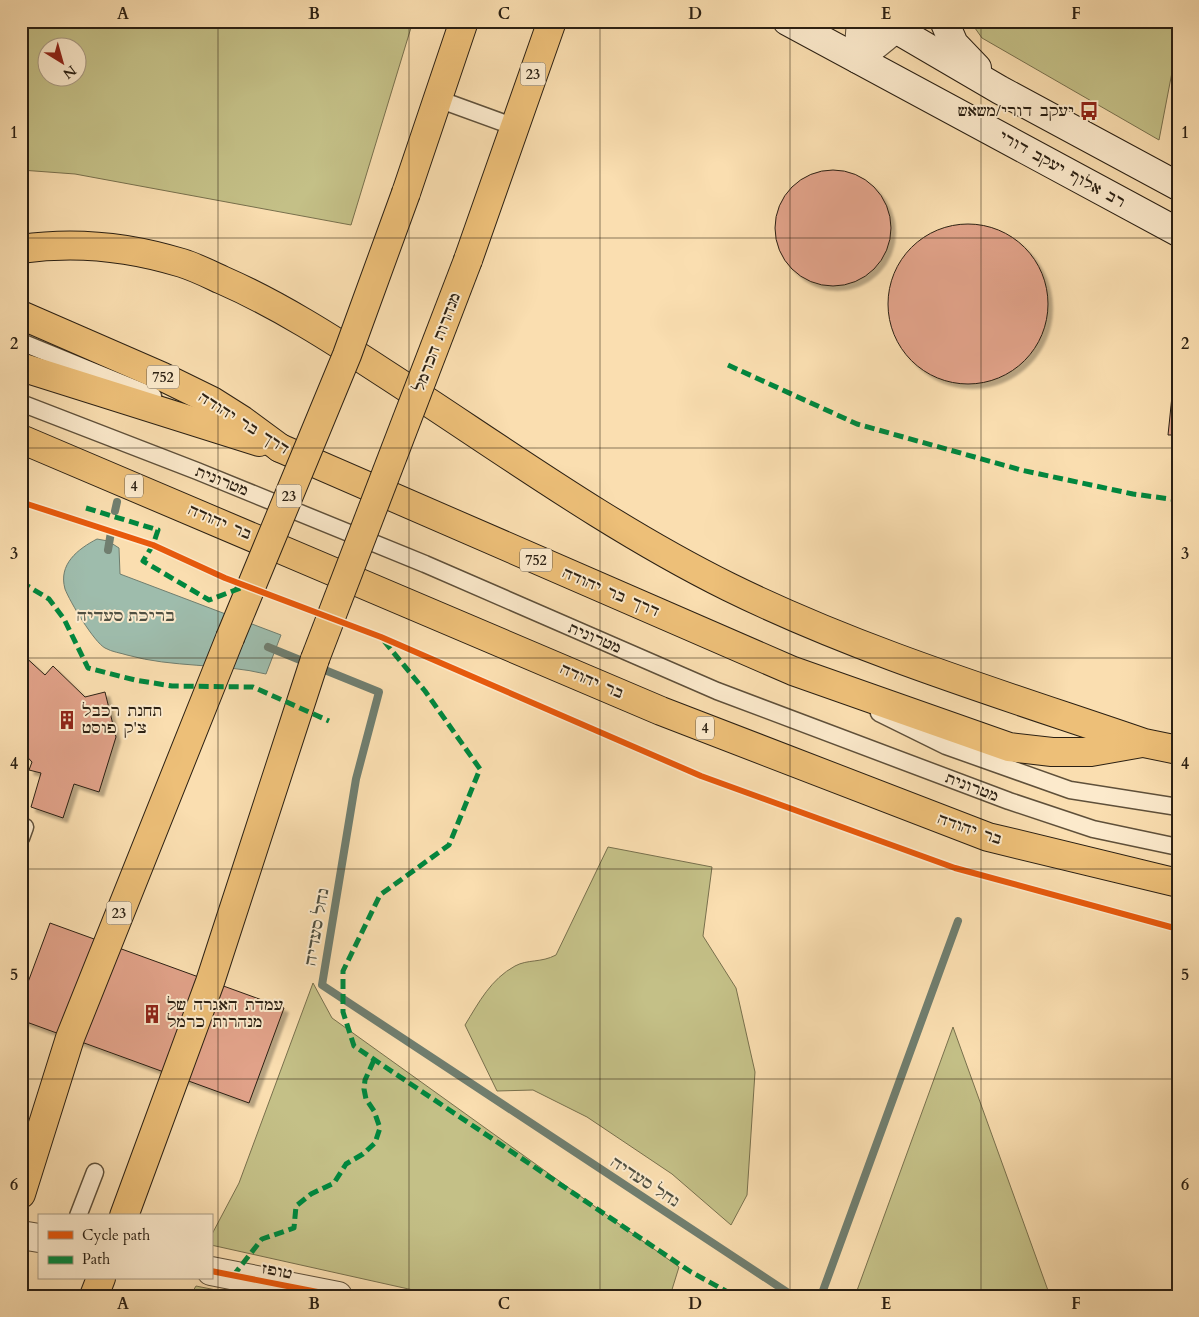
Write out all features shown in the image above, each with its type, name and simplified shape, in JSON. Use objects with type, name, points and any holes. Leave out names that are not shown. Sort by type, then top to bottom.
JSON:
[{"type":"main road","name":"23","points":[[21,1194],[70,1038],[230,638],[347,355],[406,193],[464,21]]},
{"type":"main road","name":"מנהרות הכרמל","points":[[125,1214],[210,982],[316,660],[468,260],[552,21]]},
{"type":"main road","name":"רב אלוף יעקב דורי","points":[[787,21],[1178,232]]},
{"type":"main road","points":[[858,59],[861,21]]},
{"type":"main road","points":[[944,21],[954,44],[1000,90]]},
{"type":"main road","points":[[858,59],[892,24],[1000,90],[1178,186]]},
{"type":"main road","points":[[21,249],[49,245],[118,248],[184,263],[247,291],[316,329],[643,541],[729,587],[817,627],[920,667],[1144,743],[1178,750]]},
{"type":"main road","name":"דרך בר יהודה","points":[[21,316],[152,372],[212,401],[280,448],[793,671],[1009,747],[1052,752],[1091,752],[1144,743]]},
{"type":"main road","points":[[21,367],[280,448]]},
{"type":"main road","name":"בר יהודה","points":[[21,439],[661,711],[988,837],[1178,883]]},
{"type":"main road","points":[[21,1235],[38,1238]]},
{"type":"main road","name":"טופז","points":[[212,1272],[338,1296]]},
{"type":"main road","points":[[94,1296],[100,1280]]},
{"type":"lane","points":[[438,99],[515,127]]},
{"type":"lane","points":[[21,342],[280,448]]},
{"type":"lane","name":"מטרונית","points":[[21,403],[206,475],[425,564],[717,691],[1009,802],[1093,828],[1178,847]]},
{"type":"lane","name":"מטרונית","points":[[793,671],[946,746],[1052,784],[1070,790],[1117,799],[1178,807]]},
{"type":"lane","points":[[79,1214],[95,1172]]},
{"type":"shaded area","points":[[21,21],[413,21],[351,225],[75,174],[21,170]]},
{"type":"shaded area","points":[[970,21],[1178,21],[1178,41],[1159,140],[982,38]]},
{"type":"shaded area","points":[[608,847],[712,867],[703,936],[736,988],[755,1072],[747,1195],[731,1225],[672,1174],[587,1117],[533,1090],[497,1091],[465,1025],[486,992],[499,977],[515,966],[525,962],[556,955]]},
{"type":"shaded area","points":[[313,983],[332,1018],[679,1267],[670,1296],[440,1296],[212,1245],[212,1234],[239,1183]]},
{"type":"shaded area","points":[[953,1027],[1050,1296],[855,1296]]},
{"type":"shaded area","points":[[196,1286],[246,1296],[190,1296]]},
{"type":"water","name":"בריכת סעדיה","points":[[97,539],[108,541],[119,548],[120,574],[281,635],[266,674],[232,668],[162,662],[105,648],[89,630],[72,603],[65,589],[64,580],[64,572],[71,558]]},
{"type":"building","points":[[833,170],[855,174],[874,187],[887,206],[891,228],[887,250],[874,269],[855,282],[833,286],[811,282],[792,269],[779,250],[775,228],[779,206],[792,187],[811,174]]},
{"type":"building","points":[[968,224],[984,226],[1005,234],[1024,248],[1034,260],[1044,281],[1048,304],[1046,320],[1038,341],[1024,360],[1012,370],[991,380],[968,384],[952,382],[931,374],[912,360],[902,348],[892,327],[888,304],[890,288],[898,267],[912,248],[924,238],[945,228]]},
{"type":"building","points":[[1175,367],[1178,367],[1178,435],[1168,435]]},
{"type":"building","name":"תחנת רכבל צ'ק פוסט","points":[[21,653],[45,675],[53,666],[85,697],[105,692],[116,737],[99,792],[74,784],[63,818],[31,807],[41,773],[29,770],[32,762],[21,750]]},
{"type":"building","name":"עמדת האגרה של מנהרות כרמל","points":[[50,923],[284,1008],[249,1103],[21,1020],[21,1001]]},
{"type":"waterway","name":"נחל סעדיה","points":[[115,511],[117,502]]},
{"type":"waterway","name":"נחל סעדיה","points":[[108,550],[111,532]]},
{"type":"waterway","name":"נחל סעדיה","points":[[268,647],[379,692],[356,779],[322,985],[793,1296]]},
{"type":"waterway","points":[[821,1296],[958,921]]},
{"type":"marked path","points":[[728,365],[857,424],[1021,470],[1133,494],[1178,500]]},
{"type":"marked path","points":[[86,508],[158,530],[153,545],[143,561],[209,600],[246,586]]},
{"type":"marked path","points":[[21,582],[49,599],[64,619],[88,668],[135,680],[172,686],[253,687],[329,721]]},
{"type":"marked path","points":[[384,641],[425,691],[480,769],[449,845],[380,895],[343,971],[343,1012],[354,1046],[691,1272],[735,1296]]},
{"type":"marked path","points":[[233,1276],[262,1239],[294,1228],[296,1206],[311,1194],[334,1183],[346,1164],[363,1154],[375,1143],[380,1128],[374,1111],[366,1099],[364,1089],[365,1080],[374,1060]]},
{"type":"cycle path","points":[[21,502],[153,545],[225,578],[381,637],[701,776],[955,868],[1178,929]]},
{"type":"cycle path","points":[[212,1271],[338,1296]]},
{"type":"place","name":"יעקב דורי/משאש","points":[[1089,111]]},
{"type":"place","name":"תחנת רכבל צ'ק פוסט","points":[[67,720]]},
{"type":"place","name":"עמדת האגרה של מנהרות כרמל","points":[[152,1014]]}]
